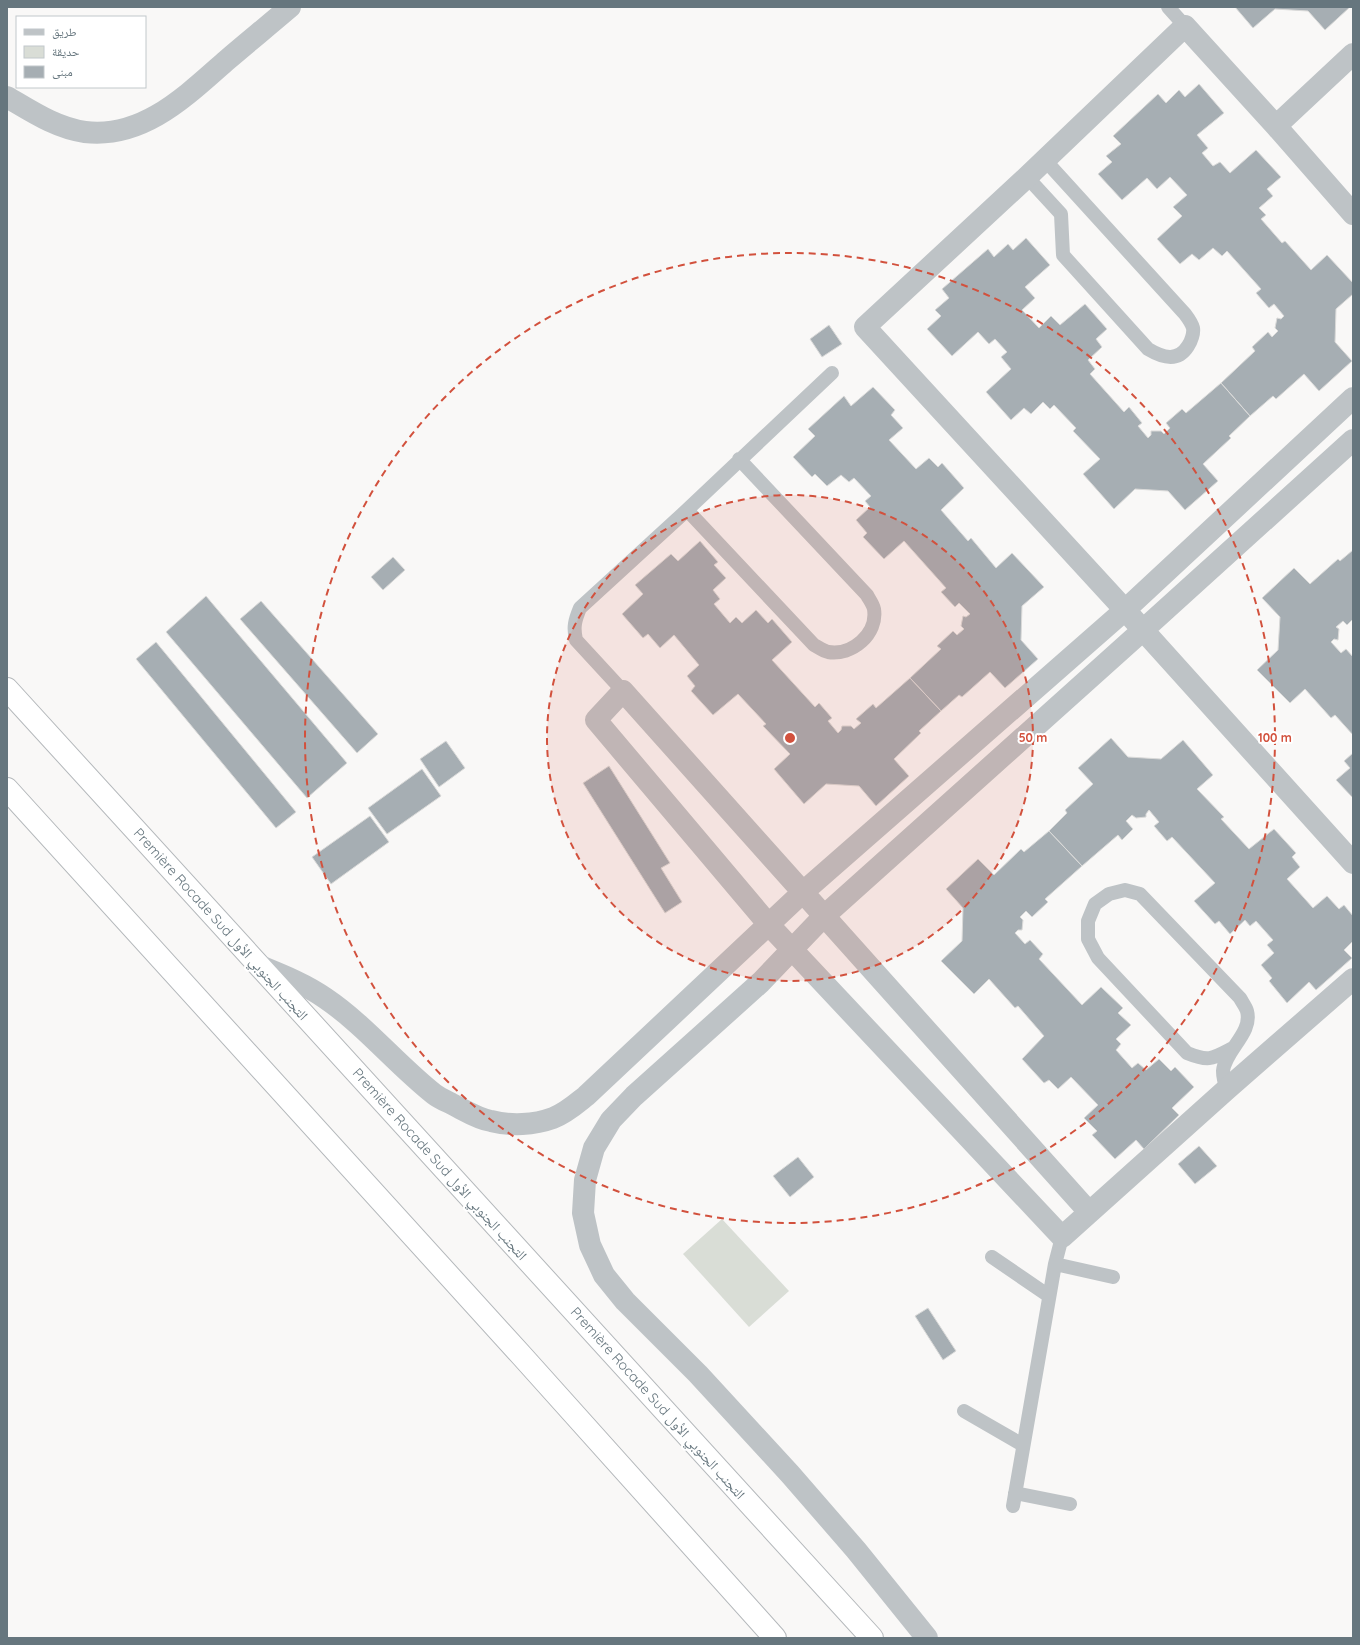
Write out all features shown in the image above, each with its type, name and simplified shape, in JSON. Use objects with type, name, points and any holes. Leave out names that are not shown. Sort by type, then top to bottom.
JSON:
[{"type":"highway","name":"Première Rocade Sud التجنب الجنوبي الأول","points":[[7,689],[872,1638]]},
{"type":"highway","points":[[7,789],[775,1638]]},
{"type":"street","points":[[7,97],[66,128],[84,132],[101,133],[119,131],[136,126],[183,98],[290,7]]},
{"type":"street","points":[[1353,214],[1276,126],[1185,26],[1044,159],[1027,177],[865,327],[1125,610],[1353,863]]},
{"type":"street","points":[[1276,126],[1353,54]]},
{"type":"street","points":[[260,966],[296,980],[325,998],[378,1043],[435,1095],[462,1110],[490,1121],[516,1124],[535,1123],[554,1118],[571,1109],[586,1096],[802,893],[1125,610],[1353,398]]},
{"type":"street","points":[[927,1638],[856,1550],[790,1474],[698,1374],[626,1301],[604,1275],[590,1246],[583,1213],[585,1180],[594,1148],[611,1120],[634,1096],[761,982],[823,916],[1353,440]]},
{"type":"street","points":[[1089,1212],[802,893],[622,690],[596,720],[769,925],[793,948],[1062,1237],[1226,1089],[1353,979]]},
{"type":"lane","points":[[1168,7],[1185,26]]},
{"type":"lane","points":[[1027,177],[1061,214],[1063,255],[1148,349],[1160,356],[1172,357],[1184,352],[1191,342],[1193,328],[1185,314],[1044,159]]},
{"type":"lane","points":[[622,690],[576,640],[574,621],[580,608],[687,510],[739,459],[832,373]]},
{"type":"lane","points":[[687,510],[814,645],[828,652],[843,651],[857,646],[865,638],[873,625],[874,609],[867,595],[739,459]]},
{"type":"lane","points":[[1226,1089],[1223,1072],[1226,1061],[1248,1022],[1247,1011],[1240,998],[1140,894],[1125,890],[1109,894],[1094,904],[1088,921],[1088,939],[1098,958],[1187,1053],[1210,1059],[1233,1048]]},
{"type":"lane","points":[[1062,1237],[1049,1296],[1014,1500],[1070,1504]]},
{"type":"lane","points":[[992,1257],[1049,1296]]},
{"type":"lane","points":[[1055,1264],[1113,1277]]},
{"type":"lane","points":[[964,1411],[1024,1445]]},
{"type":"green space","points":[[722,1219],[789,1291],[749,1327],[683,1254]]},
{"type":"building","points":[[1235,7],[1350,7],[1325,30],[1308,11],[1275,9],[1253,28]]},
{"type":"building","points":[[1199,84],[1224,113],[1197,135],[1208,148],[1202,153],[1213,166],[1220,162],[1230,173],[1256,150],[1281,177],[1267,189],[1273,196],[1259,208],[1266,215],[1261,219],[1282,243],[1285,241],[1311,270],[1327,255],[1353,283],[1353,294],[1336,309],[1335,342],[1352,361],[1319,391],[1304,374],[1276,399],[1273,396],[1250,416],[1221,383],[1255,351],[1252,347],[1268,332],[1272,337],[1278,331],[1275,328],[1277,318],[1281,319],[1284,316],[1274,304],[1269,308],[1256,293],[1261,289],[1227,251],[1222,256],[1213,248],[1199,260],[1192,254],[1180,264],[1157,239],[1182,216],[1173,207],[1187,195],[1170,177],[1157,189],[1147,178],[1122,200],[1098,174],[1112,162],[1106,156],[1121,144],[1113,136],[1158,94],[1166,103],[1179,90],[1185,97]]},
{"type":"building","points":[[1026,238],[1050,265],[1025,287],[1035,298],[1022,310],[1039,328],[1051,316],[1060,325],[1085,304],[1107,329],[1096,339],[1102,347],[1088,360],[1095,369],[1090,374],[1124,412],[1129,407],[1142,423],[1138,426],[1148,438],[1151,435],[1151,431],[1161,431],[1164,434],[1170,428],[1166,423],[1182,409],[1186,413],[1221,383],[1250,416],[1229,436],[1231,438],[1203,464],[1218,481],[1185,510],[1168,491],[1135,489],[1114,509],[1083,474],[1100,459],[1073,431],[1076,428],[1054,405],[1050,409],[1043,402],[1031,414],[1024,408],[1011,420],[986,392],[1011,369],[1001,357],[1007,352],[995,339],[989,344],[978,332],[952,356],[927,329],[941,316],[935,310],[949,298],[942,289],[988,249],[994,257],[1008,244],[1013,250]]},
{"type":"building","points":[[829,325],[842,344],[822,357],[810,339]]},
{"type":"building","points":[[873,387],[895,410],[891,415],[903,428],[889,440],[916,469],[929,458],[938,467],[942,463],[964,488],[941,510],[968,541],[971,538],[996,568],[1012,553],[1044,587],[1022,606],[1021,640],[1038,659],[1005,688],[990,672],[962,697],[959,695],[941,711],[910,678],[941,649],[937,646],[953,631],[957,635],[964,629],[961,626],[963,616],[966,617],[970,614],[959,603],[955,607],[941,592],[946,588],[904,541],[884,559],[863,537],[867,533],[856,520],[870,507],[865,501],[871,496],[854,478],[849,482],[841,475],[827,486],[815,474],[812,477],[793,457],[815,436],[808,429],[844,396],[851,406]]},
{"type":"building","points":[[700,541],[718,562],[714,565],[726,578],[713,590],[720,599],[714,604],[730,623],[736,617],[742,623],[756,610],[768,623],[772,619],[792,642],[772,660],[815,707],[819,703],[832,718],[828,721],[838,733],[842,726],[851,726],[854,729],[861,723],[856,719],[873,704],[876,708],[910,678],[941,711],[919,731],[921,733],[894,759],[909,776],[876,806],[859,786],[826,784],[804,804],[774,769],[790,754],[763,726],[766,724],[738,694],[713,715],[691,691],[695,686],[687,676],[699,665],[674,635],[660,648],[648,634],[643,638],[622,614],[643,594],[635,585],[671,554],[678,561]]},
{"type":"building","points":[[1353,550],[1353,619],[1347,625],[1343,621],[1336,627],[1339,629],[1338,640],[1334,639],[1331,642],[1341,653],[1346,649],[1353,657],[1353,735],[1335,715],[1331,718],[1305,689],[1290,703],[1257,670],[1278,650],[1280,617],[1262,598],[1294,568],[1310,584],[1338,559],[1340,561]]},
{"type":"building","points":[[393,557],[405,570],[383,590],[371,577]]},
{"type":"building","points":[[206,596],[347,763],[307,798],[166,632]]},
{"type":"building","points":[[261,601],[378,734],[357,753],[240,619]]},
{"type":"building","points":[[156,642],[296,812],[276,828],[136,659]]},
{"type":"building","points":[[1111,738],[1128,757],[1161,759],[1183,740],[1213,775],[1197,789],[1224,817],[1221,819],[1249,849],[1274,829],[1296,853],[1292,857],[1300,867],[1287,879],[1313,908],[1327,896],[1339,909],[1344,905],[1353,916],[1353,941],[1344,950],[1352,958],[1316,990],[1309,982],[1287,1003],[1269,981],[1272,978],[1261,965],[1274,953],[1267,945],[1273,940],[1256,921],[1250,926],[1245,920],[1230,934],[1219,921],[1215,924],[1194,901],[1215,883],[1172,837],[1167,841],[1154,826],[1159,822],[1149,810],[1146,817],[1136,818],[1132,815],[1126,821],[1133,829],[1122,840],[1118,835],[1082,866],[1049,831],[1067,813],[1065,810],[1093,784],[1078,768]]},
{"type":"building","points":[[446,741],[465,768],[439,787],[420,759]]},
{"type":"building","points":[[1353,753],[1353,798],[1336,780],[1350,768],[1344,761]]},
{"type":"building","points":[[609,766],[670,863],[661,868],[682,902],[665,913],[583,783]]},
{"type":"building","points":[[422,769],[441,796],[387,834],[368,808]]},
{"type":"building","points":[[370,816],[389,842],[331,884],[312,857]]},
{"type":"building","points":[[1049,831],[1082,866],[1045,899],[1048,902],[1032,917],[1026,911],[1020,917],[1023,920],[1022,930],[1018,930],[1015,933],[1025,944],[1030,940],[1043,954],[1039,959],[1082,1005],[1101,987],[1123,1008],[1118,1013],[1131,1025],[1116,1039],[1121,1044],[1116,1050],[1132,1068],[1138,1063],[1146,1070],[1159,1059],[1171,1071],[1175,1067],[1194,1087],[1172,1108],[1179,1115],[1144,1149],[1136,1140],[1115,1159],[1092,1135],[1097,1131],[1084,1118],[1098,1105],[1071,1077],[1058,1089],[1049,1080],[1044,1083],[1022,1059],[1044,1036],[1018,1006],[1015,1008],[989,979],[974,994],[941,961],[962,941],[963,908],[946,889],[978,859],[994,875],[1021,849],[1024,852]]},
{"type":"building","points":[[1199,1146],[1217,1166],[1195,1184],[1178,1164]]},
{"type":"building","points":[[798,1157],[814,1177],[790,1197],[773,1176]]},
{"type":"building","points":[[928,1308],[956,1351],[943,1360],[915,1316]]}]
